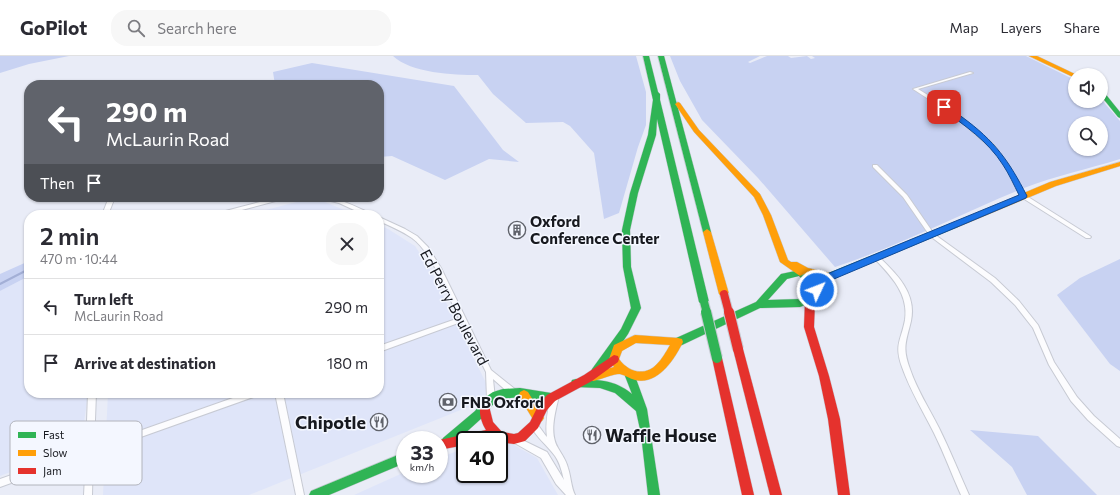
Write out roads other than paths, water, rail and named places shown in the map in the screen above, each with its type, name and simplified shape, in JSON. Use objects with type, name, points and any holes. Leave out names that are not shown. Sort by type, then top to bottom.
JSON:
[{"type":"main road","points":[[646,56],[657,94],[748,495]]},
{"type":"main road","points":[[661,56],[776,495]]},
{"type":"main road","points":[[1032,56],[1068,73]]},
{"type":"main road","points":[[670,90],[696,132],[742,178],[757,196],[767,215],[784,262],[812,281],[817,290]]},
{"type":"main road","points":[[627,342],[638,317],[627,267],[626,230],[634,193],[652,135],[657,94]]},
{"type":"main road","points":[[1108,101],[1120,116]]},
{"type":"main road","points":[[654,495],[642,409],[637,388],[630,376],[620,370],[614,359],[615,352],[627,342],[635,339],[678,342],[759,304],[784,276],[804,275],[821,279],[831,276],[1053,184],[1120,164]]},
{"type":"main road","points":[[781,254],[806,271],[831,276]]},
{"type":"main road","points":[[759,304],[800,303],[810,301],[814,298],[817,290],[831,276]]},
{"type":"main road","points":[[810,301],[809,327],[824,376],[834,419],[844,495]]},
{"type":"main road","points":[[596,372],[625,331],[636,308]]},
{"type":"main road","points":[[630,376],[644,376],[658,370],[678,342]]},
{"type":"main road","points":[[588,378],[614,359]]},
{"type":"main road","points":[[508,438],[514,439],[527,433],[553,396],[588,378],[620,370]]},
{"type":"main road","points":[[576,383],[605,386],[622,392],[628,399],[642,409]]},
{"type":"main road","points":[[448,438],[485,409],[491,399],[497,395],[513,392],[524,395],[553,396]]},
{"type":"main road","points":[[524,395],[536,422]]},
{"type":"main road","points":[[485,409],[488,424],[494,431]]},
{"type":"main road","points":[[315,495],[396,461]]},
{"type":"street","points":[[971,73],[915,89],[955,114],[980,134],[1006,164],[1024,196],[1088,237]]},
{"type":"street","points":[[875,166],[905,196],[932,235],[993,280],[1017,303],[1036,327],[1051,363],[1074,399],[1091,418],[1120,444]]},
{"type":"street","points":[[235,210],[266,202]]},
{"type":"street","points":[[341,202],[359,210]]},
{"type":"street","name":"Ed Perry Boulevard","points":[[384,221],[406,232],[426,248],[438,268],[489,372],[491,399]]},
{"type":"street","points":[[877,258],[895,276],[904,290],[910,306],[908,320],[901,339],[902,357],[909,376],[937,432],[965,495]]},
{"type":"street","points":[[384,347],[463,319]]},
{"type":"street","name":"Ed Perry Boulevard","points":[[489,372],[513,392]]},
{"type":"street","points":[[553,396],[549,426],[550,439],[567,473],[570,493]]},
{"type":"street","points":[[91,421],[92,398]]},
{"type":"street","points":[[142,434],[242,398]]},
{"type":"street","points":[[280,398],[300,495]]},
{"type":"street","points":[[536,422],[539,436],[554,449]]},
{"type":"street","points":[[514,439],[544,455],[558,481],[570,493]]},
{"type":"street","points":[[0,483],[10,480]]},
{"type":"street","points":[[88,485],[88,495]]},
{"type":"waterway","points":[[0,284],[24,272]]},
{"type":"place","name":"Oxford Conference Center","points":[[517,230]]},
{"type":"place","name":"FNB Oxford","points":[[448,402]]},
{"type":"place","name":"Chipotle","points":[[379,422]]},
{"type":"place","name":"Waffle House","points":[[592,435]]}]
